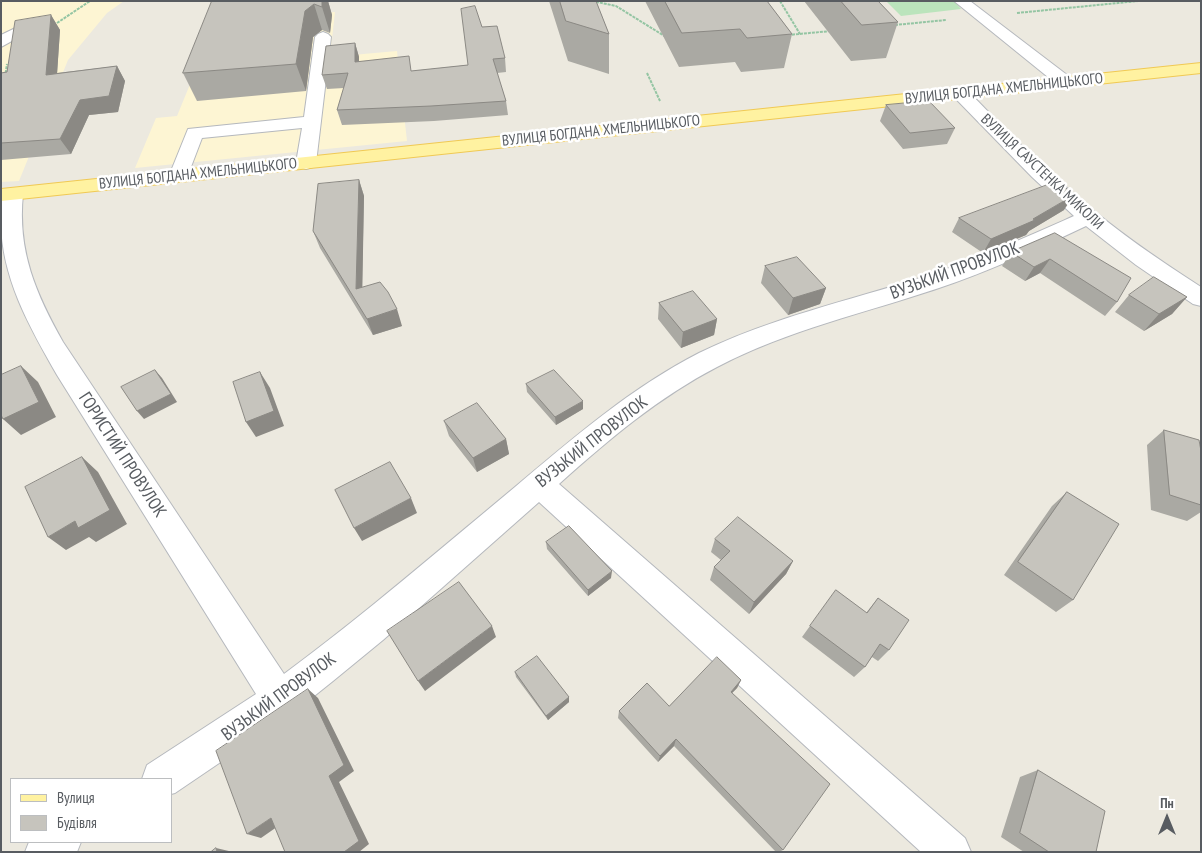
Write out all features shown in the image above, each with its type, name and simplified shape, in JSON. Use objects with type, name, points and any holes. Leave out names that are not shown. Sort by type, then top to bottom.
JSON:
[{"type":"main road","name":"ВУЛИЦЯ БОГДАНА ХМЕЛЬНИЦЬКОГО","points":[[7,194],[1201,68]]},
{"type":"street","points":[[961,1],[1064,82]]},
{"type":"street","points":[[1,42],[34,23]]},
{"type":"street","points":[[306,163],[324,37]]},
{"type":"street","name":"ВУЛИЦЯ САУСТЕНКА МИКОЛИ","points":[[960,93],[1051,185],[1088,217],[1156,269],[1201,298]]},
{"type":"street","points":[[179,176],[194,133],[312,122]]},
{"type":"street","name":"ГОРИСТИЙ ПРОВУЛОК","points":[[7,194],[9,206],[7,230],[22,288],[33,312],[66,368],[280,700]]},
{"type":"street","name":"ВУЗЬКИЙ ПРОВУЛОК","points":[[163,778],[280,700],[369,630],[598,434],[647,398],[713,358],[770,332],[812,317],[958,274],[1001,257],[1088,217]]},
{"type":"street","points":[[539,484],[951,852]]},
{"type":"street","points":[[45,852],[59,843]]},
{"type":"path","points":[[592,1],[616,6],[669,38]]},
{"type":"path","points":[[780,1],[800,34]]},
{"type":"path","points":[[895,25],[1138,1]]},
{"type":"path","points":[[781,35],[838,30]]},
{"type":"path","points":[[647,73],[663,106]]},
{"type":"shaded area","points":[[1,1],[124,1],[107,13],[68,60],[19,181],[1,182]]},
{"type":"shaded area","points":[[335,12],[330,57],[397,51],[407,141],[135,168],[156,118],[177,116],[216,21]]},
{"type":"green space","points":[[886,1],[954,1],[961,9],[901,16]]},
{"type":"building","points":[[212,1],[322,1],[322,7],[314,4],[305,11],[296,64],[183,73]]},
{"type":"building","points":[[560,1],[596,1],[609,34],[566,21]]},
{"type":"building","points":[[665,1],[767,1],[792,34],[747,38],[740,29],[682,33]]},
{"type":"building","points":[[841,1],[878,1],[898,22],[862,25]]},
{"type":"building","points":[[475,6],[482,27],[497,26],[505,58],[493,59],[506,101],[337,110],[348,73],[322,75],[326,46],[355,43],[355,62],[409,56],[411,71],[468,65],[461,9]]},
{"type":"building","points":[[51,15],[46,75],[117,66],[109,96],[80,100],[60,139],[1,143],[1,73],[7,72],[15,21]]},
{"type":"building","points":[[929,101],[955,128],[910,133],[886,105]]},
{"type":"building","points":[[359,180],[356,289],[380,282],[397,309],[367,319],[313,231],[318,184]]},
{"type":"building","points":[[1058,181],[1074,195],[1033,219],[1035,220],[991,239],[959,218]]},
{"type":"building","points":[[1055,233],[1131,278],[1117,302],[1050,259],[1034,267],[1011,252]]},
{"type":"building","points":[[797,257],[826,288],[793,298],[765,266]]},
{"type":"building","points":[[1154,277],[1187,297],[1159,314],[1129,295]]},
{"type":"building","points":[[693,291],[717,319],[683,332],[659,303]]},
{"type":"building","points":[[21,366],[39,402],[3,419],[1,415],[1,375]]},
{"type":"building","points":[[155,370],[171,394],[137,411],[121,387]]},
{"type":"building","points":[[554,370],[583,401],[555,417],[526,384]]},
{"type":"building","points":[[260,372],[274,411],[246,422],[233,382]]},
{"type":"building","points":[[477,403],[506,439],[473,458],[444,421]]},
{"type":"building","points":[[1164,430],[1199,440],[1201,451],[1201,505],[1170,495]]},
{"type":"building","points":[[82,457],[110,510],[78,528],[75,521],[48,537],[25,487]]},
{"type":"building","points":[[390,462],[411,498],[354,528],[335,490]]},
{"type":"building","points":[[1067,492],[1119,524],[1073,600],[1018,562]]},
{"type":"building","points":[[738,517],[793,561],[754,602],[714,567],[730,551],[715,539]]},
{"type":"building","points":[[569,526],[612,571],[588,590],[546,542]]},
{"type":"building","points":[[459,582],[492,626],[418,681],[387,631]]},
{"type":"building","points":[[836,590],[867,613],[878,598],[909,620],[889,650],[880,644],[865,667],[810,626]]},
{"type":"building","points":[[537,656],[569,697],[546,716],[515,672]]},
{"type":"building","points":[[717,657],[741,680],[731,692],[830,784],[783,850],[676,739],[660,756],[619,711],[647,683],[669,706]]},
{"type":"building","points":[[308,689],[344,765],[329,776],[359,841],[344,852],[285,852],[271,818],[247,834],[216,751]]},
{"type":"building","points":[[1038,770],[1105,811],[1096,852],[1049,852],[1020,833]]}]
